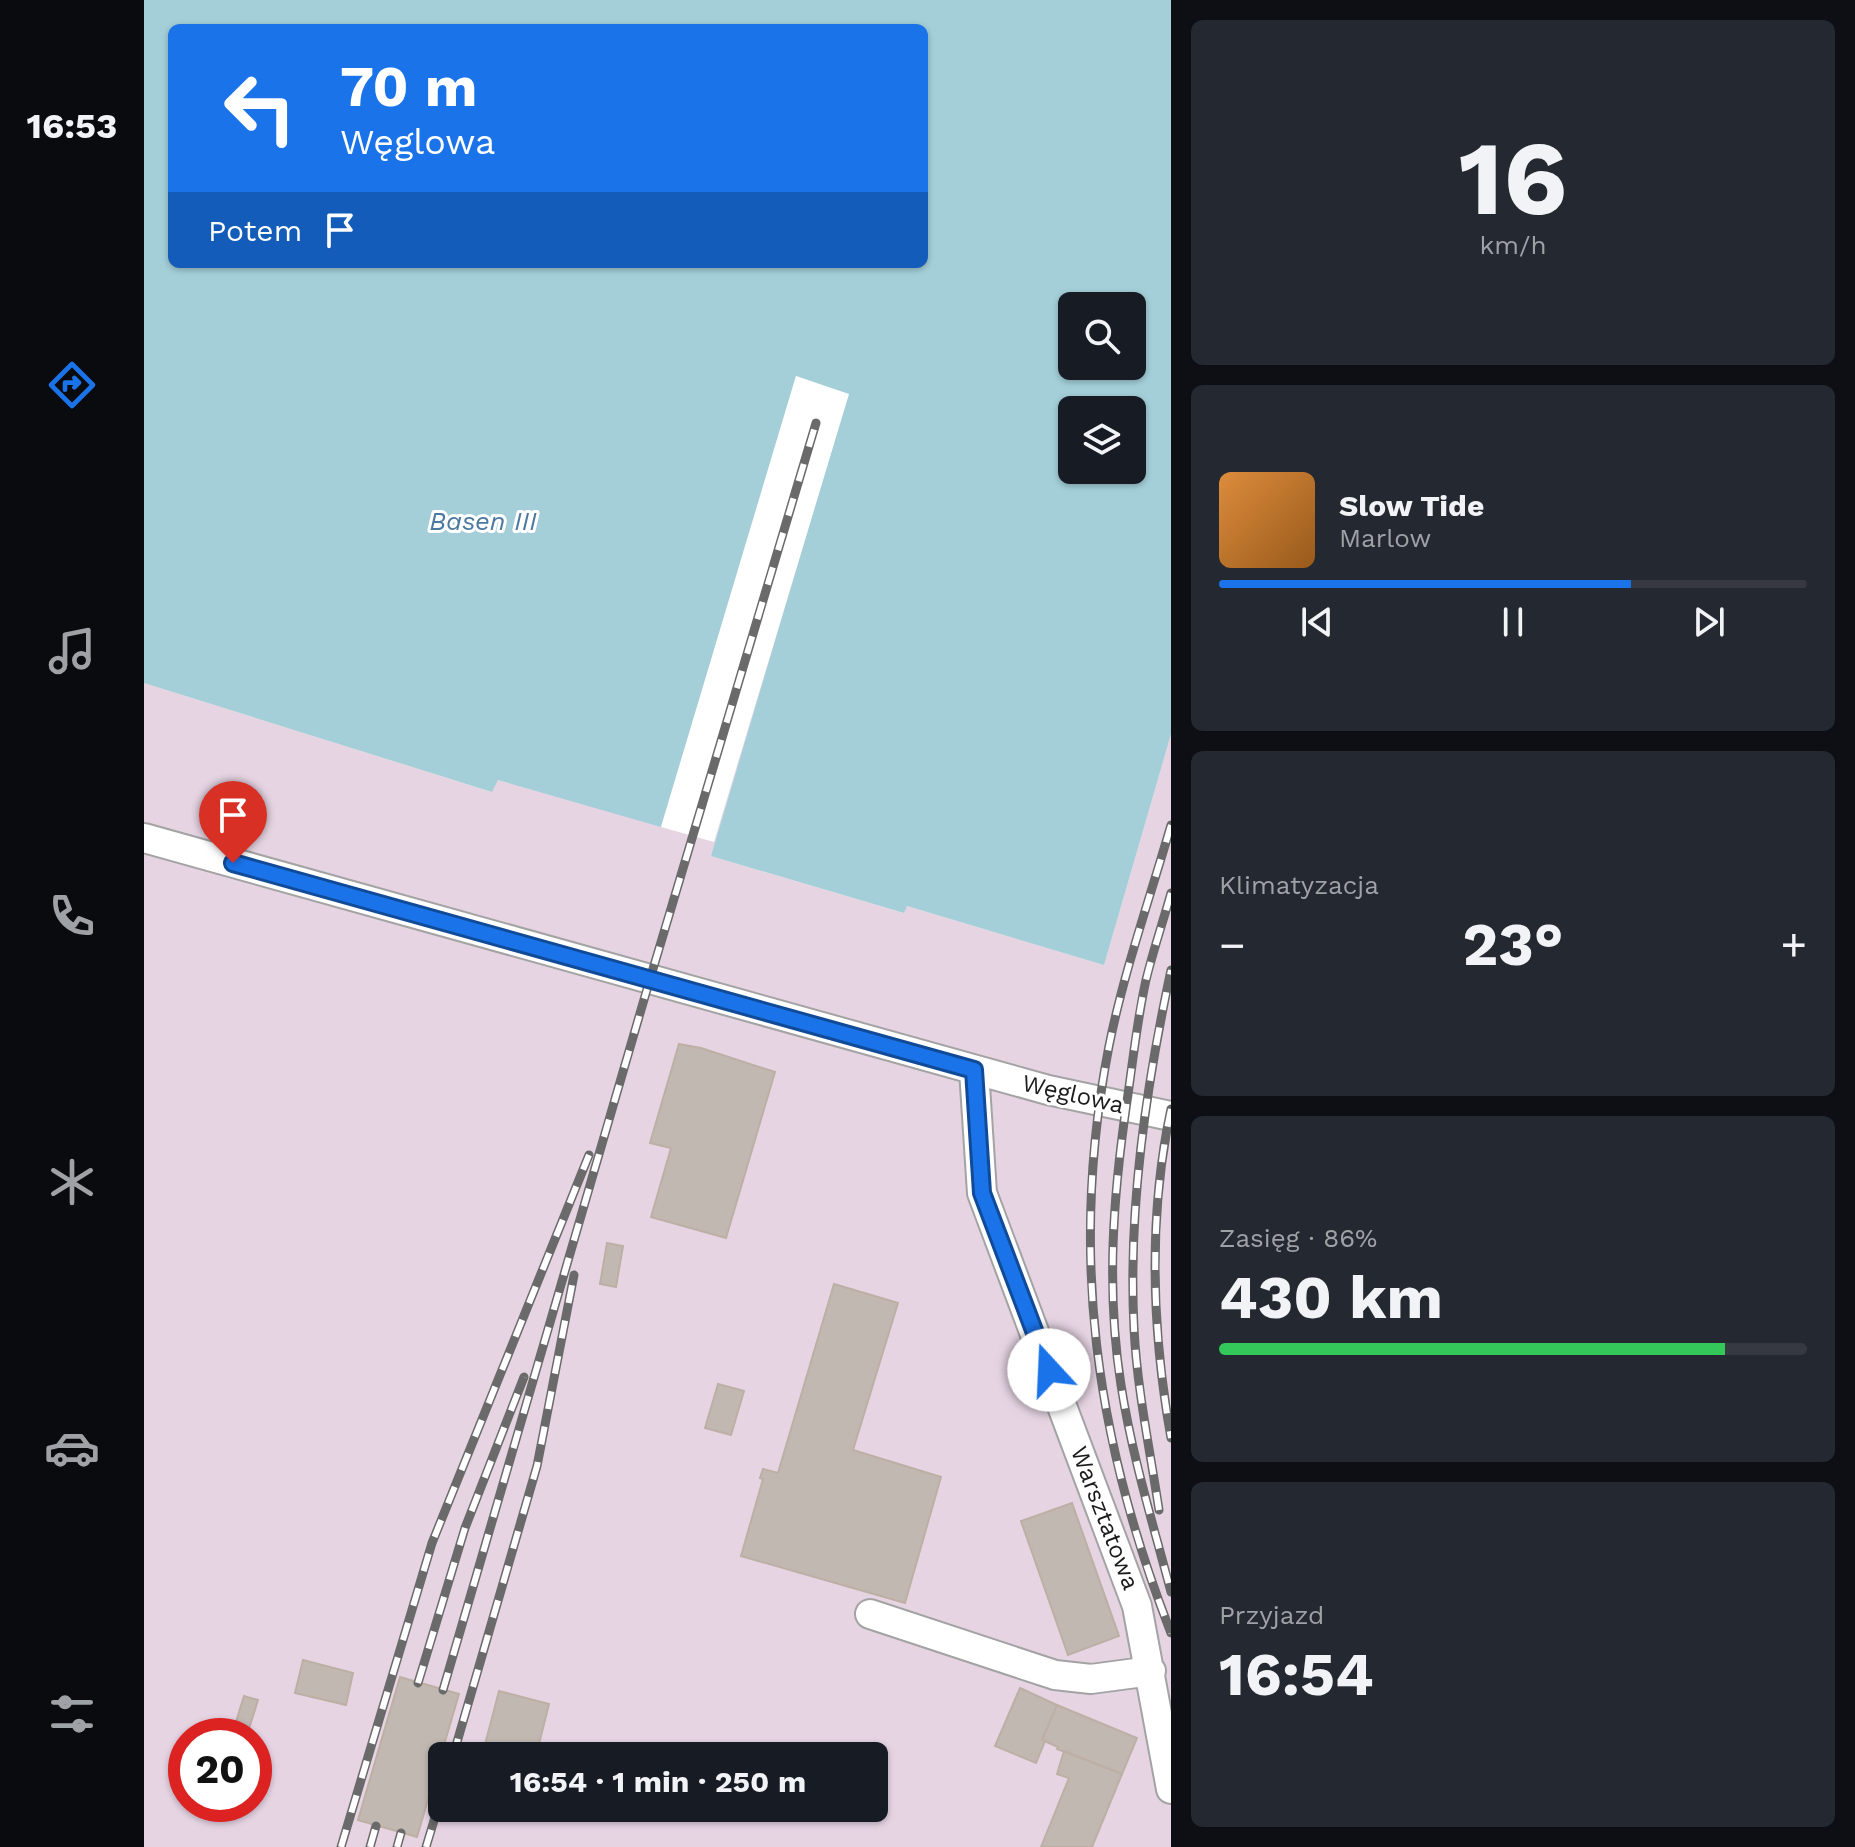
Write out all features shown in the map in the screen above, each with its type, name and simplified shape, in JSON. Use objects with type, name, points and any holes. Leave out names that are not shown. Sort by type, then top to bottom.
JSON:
[{"type":"lane","name":"Węglowa","points":[[144,838],[974,1070],[1048,1090],[1171,1116]]},
{"type":"lane","name":"Warsztatowa","points":[[974,1070],[982,1193],[1137,1606],[1171,1789]]},
{"type":"lane","points":[[870,1614],[1055,1675],[1091,1679],[1151,1671]]},
{"type":"shaded area","points":[[796,376],[849,394],[711,856],[903,913],[906,906],[1104,965],[1171,734],[1171,1847],[144,1847],[144,683],[491,792],[497,780],[661,826]]},
{"type":"water","name":"Basen III","points":[[144,0],[1171,0],[1171,734],[1104,965],[907,906],[904,913],[711,856],[848,395],[796,376],[661,827],[498,780],[492,792],[144,683]]},
{"type":"pier","points":[[796,376],[849,394],[714,842],[661,827]]},
{"type":"building","points":[[679,1044],[775,1072],[726,1238],[651,1217],[671,1148],[650,1143]]},
{"type":"building","points":[[607,1243],[623,1246],[616,1287],[600,1284]]},
{"type":"building","points":[[834,1284],[898,1303],[853,1450],[941,1477],[905,1603],[741,1556],[763,1479],[760,1478],[763,1469],[778,1473]]},
{"type":"building","points":[[718,1384],[744,1391],[731,1435],[705,1428]]},
{"type":"building","points":[[1072,1503],[1119,1636],[1068,1655],[1021,1521]]},
{"type":"building","points":[[303,1660],[353,1673],[346,1705],[295,1693]]},
{"type":"building","points":[[400,1677],[459,1694],[445,1742],[428,1742],[428,1800],[417,1837],[358,1820]]},
{"type":"building","points":[[1020,1688],[1057,1705],[1036,1763],[995,1746]]},
{"type":"building","points":[[499,1691],[549,1704],[540,1742],[486,1742]]},
{"type":"building","points":[[244,1696],[258,1700],[252,1718],[237,1718]]},
{"type":"building","points":[[1057,1705],[1137,1738],[1122,1774],[1057,1749],[1042,1740]]},
{"type":"building","points":[[1064,1751],[1122,1774],[1092,1847],[1041,1847],[1069,1778],[1057,1774]]},
{"type":"railway","points":[[443,1690],[816,423]]},
{"type":"railway","points":[[1171,825],[1115,1018],[1097,1122],[1091,1197],[1091,1271],[1096,1344],[1107,1416],[1145,1561],[1171,1633]]},
{"type":"railway","points":[[1171,893],[1146,980],[1138,1025],[1122,1137],[1113,1243],[1114,1314],[1121,1385],[1143,1490],[1171,1592]]},
{"type":"railway","points":[[1159,1510],[1141,1397],[1133,1283],[1141,1148],[1171,970]]},
{"type":"railway","points":[[1171,1109],[1159,1191],[1155,1274],[1160,1357],[1171,1438]]},
{"type":"railway","points":[[341,1847],[432,1543],[589,1155]]},
{"type":"railway","points":[[457,1742],[537,1466],[574,1275]]},
{"type":"railway","points":[[418,1683],[465,1528],[524,1377]]},
{"type":"railway","points":[[426,1847],[434,1822]]},
{"type":"railway","points":[[370,1847],[376,1826]]},
{"type":"railway","points":[[397,1847],[401,1833]]},
{"type":"route","points":[[233,863],[974,1070],[982,1193],[1049,1370]]}]
